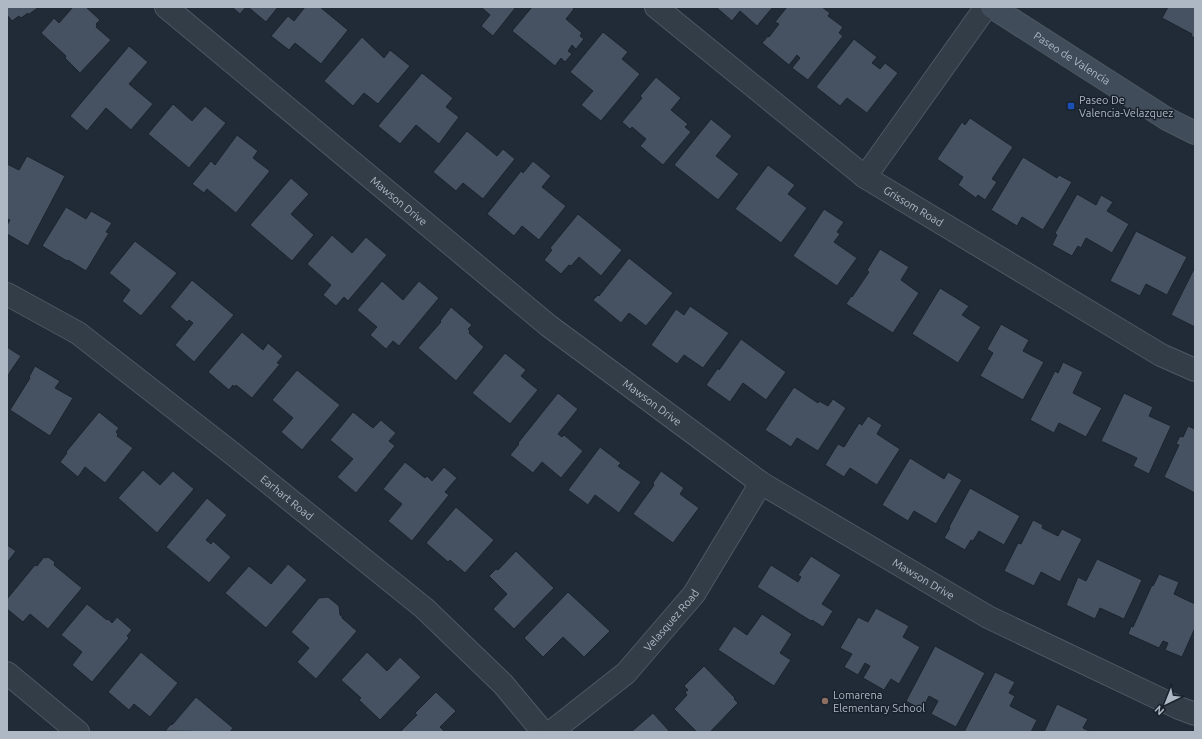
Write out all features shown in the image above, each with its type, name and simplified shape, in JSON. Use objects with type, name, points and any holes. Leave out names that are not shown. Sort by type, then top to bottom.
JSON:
[{"type":"main road","name":"Paseo de Valencia","points":[[992,7],[1167,119],[1195,133]]},
{"type":"street","name":"Mawson Drive","points":[[166,7],[549,326],[761,482],[988,617],[1179,708],[1195,714]]},
{"type":"street","name":"Grissom Road","points":[[656,7],[865,176],[1161,355],[1195,370]]},
{"type":"street","points":[[865,176],[986,7]]},
{"type":"street","name":"Earhart Road","points":[[7,294],[78,333],[233,454],[424,608],[502,684],[543,732]]},
{"type":"street","name":"Velasquez Road","points":[[551,732],[626,672],[694,594],[761,482]]},
{"type":"street","points":[[7,673],[78,732]]},
{"type":"building","points":[[7,7],[39,7],[28,15],[28,13],[21,18],[19,16],[12,21],[7,15]]},
{"type":"building","points":[[73,7],[86,7],[100,20],[96,24],[96,27],[111,40],[80,73],[65,58],[66,56],[41,33],[54,18],[59,23]]},
{"type":"building","points":[[232,7],[246,7],[240,14]]},
{"type":"building","points":[[248,7],[278,7],[266,22]]},
{"type":"building","points":[[305,7],[320,7],[348,30],[321,64],[295,43],[289,50],[271,36],[288,16],[294,21]]},
{"type":"building","points":[[481,7],[516,7],[493,36],[481,26],[490,15]]},
{"type":"building","points":[[532,7],[572,7],[574,9],[566,19],[582,33],[580,36],[584,39],[576,49],[572,45],[568,51],[572,54],[565,62],[561,58],[555,66],[512,31]]},
{"type":"building","points":[[716,7],[773,7],[757,26],[740,11],[732,21]]},
{"type":"building","points":[[787,7],[822,7],[830,13],[828,16],[843,27],[839,33],[843,36],[808,80],[792,68],[800,58],[797,55],[789,65],[762,43],[768,36],[769,37],[779,24],[775,22]]},
{"type":"building","points":[[1168,7],[1195,7],[1195,38],[1191,36],[1192,34],[1162,18]]},
{"type":"building","points":[[603,32],[628,52],[622,59],[640,74],[601,121],[581,105],[593,91],[570,72]]},
{"type":"building","points":[[362,37],[384,58],[390,50],[410,66],[378,104],[364,93],[353,106],[324,81]]},
{"type":"building","points":[[854,39],[877,57],[872,63],[880,69],[885,63],[898,73],[867,113],[847,98],[840,106],[816,87]]},
{"type":"building","points":[[129,46],[148,62],[129,84],[153,104],[131,130],[106,108],[87,131],[70,116]]},
{"type":"building","points":[[422,73],[453,98],[446,107],[459,117],[439,144],[416,125],[400,144],[378,126]]},
{"type":"building","points":[[656,77],[681,98],[671,110],[688,124],[685,127],[691,132],[663,165],[640,146],[646,139],[632,127],[630,129],[622,122],[642,98],[640,96]]},
{"type":"building","points":[[173,104],[192,121],[205,106],[226,123],[189,168],[148,134]]},
{"type":"building","points":[[970,118],[1013,147],[992,179],[997,182],[985,200],[978,195],[976,198],[958,185],[963,177],[937,159],[962,122],[965,125]]},
{"type":"building","points":[[711,119],[732,136],[716,156],[739,174],[718,200],[674,165]]},
{"type":"building","points":[[467,131],[497,156],[503,149],[515,159],[483,199],[463,183],[456,191],[433,172]]},
{"type":"building","points":[[237,135],[258,151],[253,158],[270,171],[236,213],[207,189],[204,193],[192,184],[211,161],[215,165]]},
{"type":"building","points":[[27,156],[65,176],[28,246],[7,234],[7,225],[10,220],[7,219],[7,164],[19,170]]},
{"type":"building","points":[[1023,157],[1057,178],[1059,175],[1072,182],[1043,230],[1022,217],[1017,226],[991,210]]},
{"type":"building","points":[[533,161],[551,176],[542,187],[566,206],[539,240],[522,226],[514,236],[487,214],[521,171],[523,173]]},
{"type":"building","points":[[768,165],[795,185],[788,194],[807,208],[781,243],[735,209]]},
{"type":"building","points":[[291,178],[309,194],[291,214],[314,235],[292,261],[250,225]]},
{"type":"building","points":[[1077,194],[1096,205],[1101,195],[1113,202],[1107,211],[1129,224],[1112,253],[1086,238],[1081,248],[1078,246],[1072,256],[1052,245],[1057,235],[1055,233]]},
{"type":"building","points":[[66,207],[86,219],[91,211],[112,223],[106,232],[109,233],[86,271],[42,246]]},
{"type":"building","points":[[824,209],[844,222],[837,232],[840,234],[834,242],[857,258],[837,286],[793,256]]},
{"type":"building","points":[[578,214],[622,250],[601,276],[579,257],[561,274],[544,260],[552,250],[550,248]]},
{"type":"building","points":[[1136,231],[1187,257],[1167,295],[1146,284],[1140,296],[1110,281]]},
{"type":"building","points":[[332,235],[352,253],[366,237],[387,255],[348,301],[344,297],[336,306],[323,295],[331,285],[307,264]]},
{"type":"building","points":[[135,241],[177,273],[141,316],[122,301],[130,290],[109,273]]},
{"type":"building","points":[[880,249],[909,267],[901,280],[919,293],[893,333],[846,304],[869,272],[867,270]]},
{"type":"building","points":[[629,258],[673,293],[646,326],[629,313],[621,323],[593,300],[598,295],[599,296]]},
{"type":"building","points":[[1195,267],[1195,327],[1171,315]]},
{"type":"building","points":[[192,280],[234,315],[194,362],[175,345],[193,323],[189,320],[187,322],[170,307]]},
{"type":"building","points":[[382,281],[403,300],[419,281],[439,298],[399,346],[393,341],[386,349],[370,335],[377,327],[357,310]]},
{"type":"building","points":[[940,288],[969,306],[962,315],[981,327],[958,363],[912,334]]},
{"type":"building","points":[[690,306],[729,333],[703,368],[684,355],[677,364],[651,345],[676,309],[684,315]]},
{"type":"building","points":[[451,307],[472,325],[468,329],[470,331],[469,333],[484,347],[456,381],[418,348],[441,322],[440,321]]},
{"type":"building","points":[[1001,324],[1029,340],[1023,351],[1044,362],[1023,400],[980,376],[993,353],[987,349]]},
{"type":"building","points":[[242,332],[263,350],[268,343],[283,356],[277,363],[280,364],[252,398],[236,385],[235,387],[233,385],[229,390],[208,372]]},
{"type":"building","points":[[741,339],[786,372],[766,400],[743,383],[730,402],[706,385],[718,368],[719,370]]},
{"type":"building","points":[[7,347],[21,356],[7,378]]},
{"type":"building","points":[[505,353],[526,370],[521,376],[538,390],[510,424],[472,393]]},
{"type":"building","points":[[1063,362],[1083,372],[1073,393],[1102,408],[1086,437],[1059,423],[1054,433],[1030,420],[1055,371],[1058,373]]},
{"type":"building","points":[[35,366],[60,381],[55,388],[73,398],[50,436],[10,410],[30,378],[29,377]]},
{"type":"building","points":[[297,370],[340,405],[302,450],[281,432],[293,418],[272,400]]},
{"type":"building","points":[[794,387],[818,403],[819,401],[828,406],[833,399],[846,408],[818,451],[797,438],[791,447],[765,430]]},
{"type":"building","points":[[558,393],[578,409],[558,434],[562,437],[564,435],[583,451],[561,478],[542,462],[533,473],[510,455]]},
{"type":"building","points":[[1124,393],[1153,407],[1149,416],[1171,426],[1149,474],[1133,466],[1137,458],[1101,441]]},
{"type":"building","points":[[99,412],[119,428],[116,432],[118,434],[117,436],[133,448],[105,483],[85,467],[78,477],[60,462],[67,453],[66,452]]},
{"type":"building","points":[[353,412],[373,428],[381,420],[396,433],[389,441],[395,446],[356,493],[337,477],[353,459],[330,440]]},
{"type":"building","points":[[868,416],[882,425],[877,434],[900,449],[877,485],[850,468],[844,477],[825,465],[838,444],[844,447],[859,423],[862,425]]},
{"type":"building","points":[[1188,426],[1195,429],[1195,493],[1164,477],[1179,445],[1176,444],[1180,436],[1183,437]]},
{"type":"building","points":[[600,447],[621,463],[618,466],[641,482],[619,513],[595,495],[588,505],[568,490]]},
{"type":"building","points":[[910,458],[944,479],[948,472],[962,480],[936,524],[914,511],[908,521],[882,505]]},
{"type":"building","points":[[405,462],[425,478],[427,476],[432,481],[444,467],[457,478],[445,492],[449,495],[412,541],[388,521],[402,504],[383,489]]},
{"type":"building","points":[[143,470],[160,485],[173,471],[194,489],[157,533],[118,498]]},
{"type":"building","points":[[661,471],[684,488],[680,494],[699,508],[673,543],[633,514],[654,485],[653,483]]},
{"type":"building","points":[[970,488],[1020,516],[1004,545],[979,531],[965,550],[944,538]]},
{"type":"building","points":[[207,498],[227,515],[206,540],[211,544],[213,541],[231,557],[209,583],[166,547]]},
{"type":"building","points":[[456,507],[494,540],[465,573],[450,560],[448,562],[426,543]]},
{"type":"building","points":[[1033,520],[1043,525],[1042,528],[1058,536],[1062,529],[1082,539],[1060,582],[1041,572],[1034,586],[1004,571],[1018,543],[1021,544]]},
{"type":"building","points":[[7,545],[16,551],[7,563]]},
{"type":"building","points":[[516,551],[554,588],[514,629],[493,609],[507,594],[489,576],[496,569],[498,570]]},
{"type":"building","points":[[811,556],[841,575],[822,604],[833,611],[823,627],[757,587],[771,565],[798,582],[801,577],[798,575]]},
{"type":"building","points":[[44,557],[48,557],[55,562],[54,565],[82,588],[48,629],[30,614],[23,622],[7,609],[7,599],[35,565],[37,566]]},
{"type":"building","points":[[1097,559],[1142,580],[1124,619],[1100,608],[1095,619],[1066,605],[1078,577],[1086,581]]},
{"type":"building","points":[[288,564],[307,580],[266,628],[225,593],[249,566],[271,584]]},
{"type":"building","points":[[1159,574],[1179,582],[1174,594],[1195,604],[1195,628],[1182,657],[1165,650],[1168,643],[1163,641],[1159,648],[1128,634],[1131,626],[1133,627],[1152,585],[1153,586]]},
{"type":"building","points":[[568,592],[610,631],[584,657],[563,637],[543,657],[524,638]]},
{"type":"building","points":[[328,597],[339,606],[340,615],[342,618],[357,631],[316,679],[297,662],[309,648],[291,632],[319,598]]},
{"type":"building","points":[[87,604],[112,623],[117,617],[132,630],[127,636],[129,638],[92,682],[72,665],[82,652],[61,635]]},
{"type":"building","points":[[876,608],[909,626],[903,637],[920,647],[899,684],[891,679],[884,690],[863,678],[870,666],[865,663],[858,675],[844,667],[852,654],[840,648],[858,617],[868,622]]},
{"type":"building","points":[[762,614],[792,634],[780,653],[791,660],[774,686],[718,650],[734,626],[747,635]]},
{"type":"building","points":[[935,646],[985,673],[956,727],[931,714],[938,701],[929,696],[922,710],[906,701]]},
{"type":"building","points":[[141,652],[178,683],[150,717],[134,704],[129,710],[108,692]]},
{"type":"building","points":[[367,652],[387,671],[400,657],[421,677],[380,720],[359,700],[361,698],[341,680]]},
{"type":"building","points":[[704,666],[738,703],[710,732],[697,732],[674,709],[687,695],[685,692],[688,690],[684,686]]},
{"type":"building","points":[[995,672],[1015,682],[1009,693],[1015,696],[1010,706],[1037,720],[1031,732],[964,732]]},
{"type":"building","points":[[436,692],[456,711],[440,727],[445,732],[400,732],[417,715],[415,713]]},
{"type":"building","points":[[196,697],[233,728],[230,732],[165,731]]},
{"type":"building","points":[[1057,704],[1088,719],[1083,728],[1091,732],[1044,732]]},
{"type":"building","points":[[653,713],[670,732],[631,732]]},
{"type":"place","name":"Paseo De Valencia-Velazquez","points":[[1071,106]]},
{"type":"place","name":"Lomarena Elementary School","points":[[825,701]]}]
